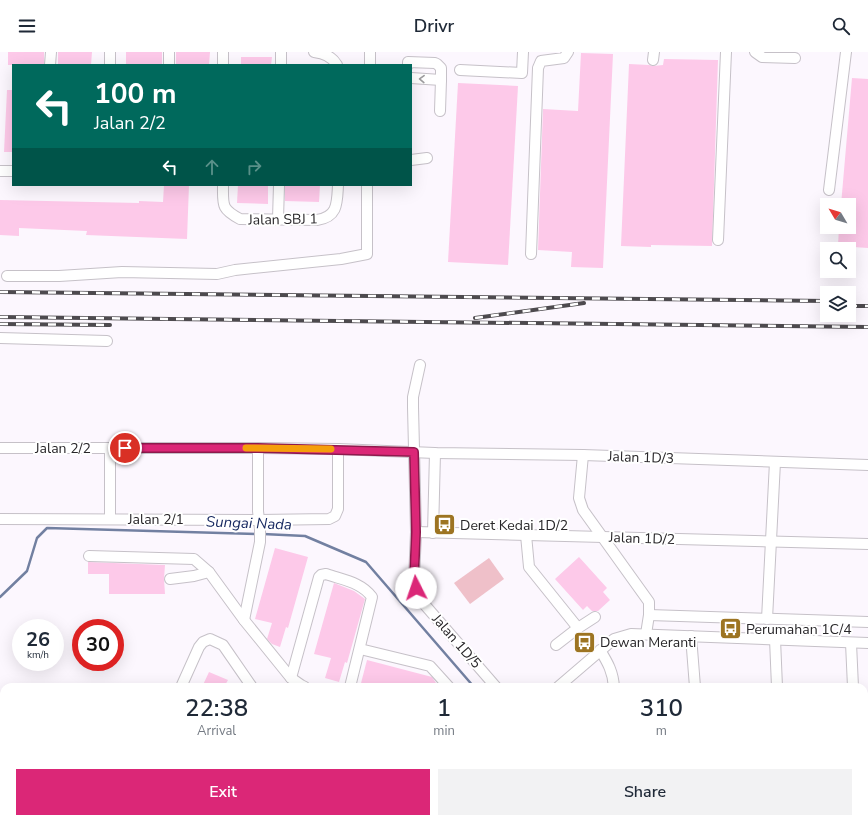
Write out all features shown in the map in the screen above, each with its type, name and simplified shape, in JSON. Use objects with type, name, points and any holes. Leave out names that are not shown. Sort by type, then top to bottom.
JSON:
[{"type":"street","points":[[50,52],[50,64]]},
{"type":"street","points":[[110,52],[110,64]]},
{"type":"street","points":[[169,52],[169,64]]},
{"type":"street","points":[[223,52],[223,64]]},
{"type":"street","points":[[281,52],[281,64]]},
{"type":"street","points":[[314,52],[324,53],[336,63]]},
{"type":"street","points":[[370,52],[370,64]]},
{"type":"street","points":[[460,70],[522,73],[523,52]]},
{"type":"street","points":[[531,254],[538,68],[541,61],[564,58],[568,52]]},
{"type":"street","points":[[718,240],[726,52]]},
{"type":"street","points":[[755,52],[762,57],[795,58]]},
{"type":"street","points":[[829,190],[846,52]]},
{"type":"street","points":[[408,60],[437,64],[441,68],[440,111]]},
{"type":"street","points":[[412,78],[441,80]]},
{"type":"street","points":[[412,160],[427,158]]},
{"type":"street","points":[[0,171],[12,171]]},
{"type":"street","name":"Jalan SBJ 1","points":[[223,186],[223,205],[229,214],[240,219],[317,220],[329,216],[336,206],[338,186]]},
{"type":"street","points":[[278,219],[279,186]]},
{"type":"street","points":[[7,276],[59,276],[122,272],[217,274],[235,270],[341,259],[367,254],[367,186]]},
{"type":"street","points":[[0,338],[107,341]]},
{"type":"street","name":"Jalan 1D/5","points":[[420,365],[414,397],[416,532],[414,579],[418,597],[493,683]]},
{"type":"street","name":"Jalan 2/2","points":[[0,448],[258,448],[414,452]]},
{"type":"street","points":[[110,448],[110,519]]},
{"type":"street","points":[[244,620],[260,542],[258,448]]},
{"type":"street","name":"Jalan 2/1","points":[[0,519],[110,519],[260,524],[329,519],[335,516],[338,509],[338,449]]},
{"type":"street","name":"Jalan 1D/3","points":[[414,452],[583,454],[868,466]]},
{"type":"street","points":[[433,533],[434,453]]},
{"type":"street","points":[[583,454],[579,498],[583,510],[649,602],[649,616],[646,634]]},
{"type":"street","points":[[768,619],[775,462]]},
{"type":"street","name":"Jalan 1D/2","points":[[416,532],[868,544]]},
{"type":"street","points":[[526,535],[529,566],[578,628]]},
{"type":"street","points":[[89,556],[194,559],[209,572],[244,620],[298,683]]},
{"type":"street","points":[[170,579],[194,576],[209,572]]},
{"type":"street","points":[[292,678],[319,577],[326,574],[360,585],[367,590],[372,597],[351,683]]},
{"type":"street","points":[[649,616],[868,622]]},
{"type":"street","points":[[556,646],[578,628],[595,617]]},
{"type":"street","points":[[563,683],[614,638],[631,634],[868,643]]},
{"type":"street","points":[[691,636],[695,683]]},
{"type":"street","points":[[183,683],[199,647],[203,642],[210,639],[223,645],[249,683]]},
{"type":"street","points":[[775,639],[777,683]]},
{"type":"street","points":[[851,643],[853,683]]},
{"type":"street","points":[[360,648],[430,666],[445,683]]},
{"type":"street","points":[[600,650],[610,666],[614,676],[614,683]]},
{"type":"shaded area","points":[[489,558],[504,579],[470,604],[454,583]]},
{"type":"building","points":[[8,52],[44,52],[44,64],[8,65]]},
{"type":"building","points":[[58,52],[92,52],[91,64],[58,64]]},
{"type":"building","points":[[126,52],[162,52],[162,64],[126,64]]},
{"type":"building","points":[[176,52],[210,52],[209,64],[176,64]]},
{"type":"building","points":[[581,53],[613,54],[603,268],[571,267],[572,252],[538,250],[543,109],[578,111]]},
{"type":"building","points":[[241,57],[272,57],[271,64],[241,64]]},
{"type":"building","points":[[664,59],[718,60],[712,246],[621,246],[629,64],[653,66],[663,65]]},
{"type":"building","points":[[852,78],[868,79],[868,248],[856,247],[856,242],[838,242],[839,234],[856,234],[856,198],[842,198]]},
{"type":"building","points":[[458,83],[518,86],[508,265],[448,262]]},
{"type":"building","points":[[7,90],[12,90],[12,152],[4,152]]},
{"type":"building","points":[[164,186],[189,186],[187,239],[86,235],[87,231],[19,228],[19,236],[0,235],[0,200],[139,203],[139,201],[163,202]]},
{"type":"building","points":[[238,186],[268,186],[268,204],[237,203]]},
{"type":"building","points":[[285,186],[320,186],[319,202],[285,201]]},
{"type":"building","points":[[275,548],[308,557],[288,628],[286,627],[280,647],[272,644],[267,639],[272,623],[255,619]]},
{"type":"building","points":[[579,557],[607,588],[603,592],[610,600],[598,611],[592,611],[587,606],[583,610],[555,579]]},
{"type":"building","points":[[88,562],[165,565],[165,594],[109,594],[109,574],[88,574]]},
{"type":"building","points":[[334,583],[354,591],[365,599],[347,663],[345,662],[339,682],[325,678],[331,658],[314,654]]},
{"type":"building","points":[[367,660],[432,677],[436,683],[361,683]]},
{"type":"building","points":[[209,672],[228,680],[226,683],[204,683]]},
{"type":"waterway","name":"Sungai Nada","points":[[0,597],[27,571],[37,538],[47,528],[258,534]]},
{"type":"waterway","name":"Sungai Nada","points":[[263,534],[305,536],[366,562],[471,683]]},
{"type":"railway","points":[[0,292],[820,301]]},
{"type":"railway","points":[[475,318],[584,303]]},
{"type":"railway","points":[[856,306],[868,306]]},
{"type":"railway","points":[[0,317],[868,327]]},
{"type":"railway","points":[[0,324],[110,325]]},
{"type":"slow traffic","points":[[246,448],[331,449]]},
{"type":"place","name":"Deret Kedai 1D/2","points":[[444,525]]},
{"type":"place","name":"Perumahan 1C/4","points":[[730,629]]},
{"type":"place","name":"Dewan Meranti","points":[[584,642]]},
{"type":"route","points":[[125,448],[338,449],[414,452],[416,532],[414,579],[416,588]]}]
